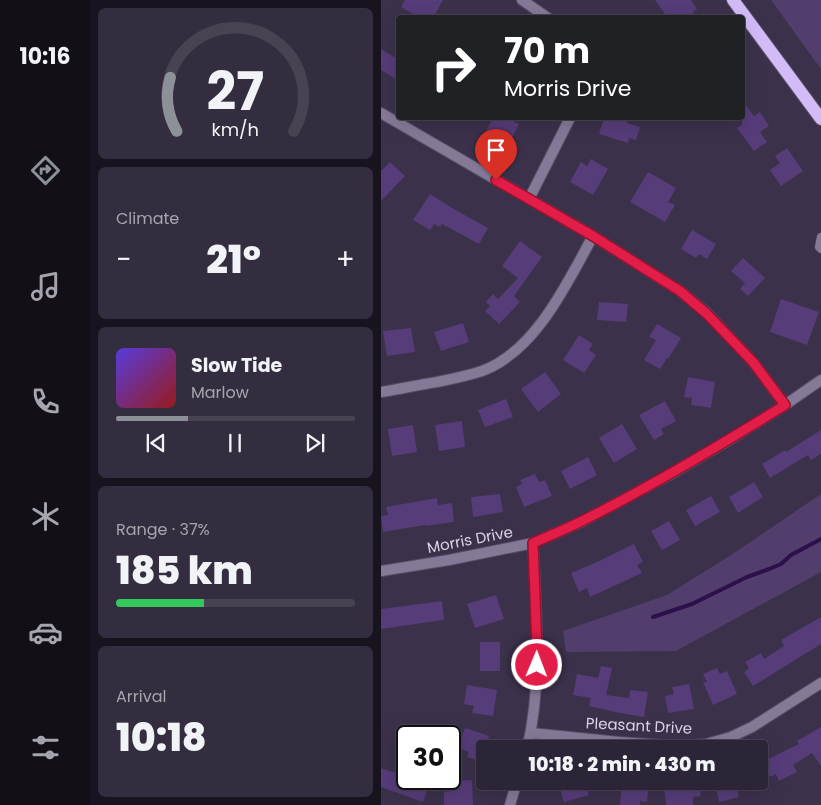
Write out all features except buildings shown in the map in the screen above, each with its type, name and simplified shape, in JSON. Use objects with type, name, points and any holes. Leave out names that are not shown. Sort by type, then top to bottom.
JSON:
[{"type":"main road","points":[[733,0],[744,15]]},
{"type":"main road","points":[[745,16],[821,119]]},
{"type":"street","points":[[522,0],[544,15]]},
{"type":"street","points":[[381,113],[593,236],[680,291],[707,314],[753,362],[785,405]]},
{"type":"street","points":[[529,199],[569,120]]},
{"type":"street","points":[[381,392],[461,377],[498,364],[516,350],[547,316],[593,236]]},
{"type":"street","name":"Morris Drive","points":[[381,571],[449,560],[533,543],[581,522],[671,474],[785,405],[821,380]]},
{"type":"street","points":[[529,740],[536,698],[537,649],[533,543]]},
{"type":"street","name":"Pleasant Drive","points":[[531,733],[679,746],[706,744],[731,737],[752,728],[821,683]]},
{"type":"street","points":[[510,805],[514,790]]},
{"type":"lane","points":[[821,237],[819,247],[821,249]]},
{"type":"shaded area","points":[[771,0],[821,0],[821,69]]},
{"type":"shaded area","points":[[821,494],[821,572],[676,651],[566,652],[563,631],[667,595],[731,555]]},
{"type":"waterway","points":[[653,617],[692,604],[747,577],[781,564],[791,555],[821,539]]},
{"type":"route","points":[[496,180],[593,236],[680,291],[707,314],[753,362],[785,405],[671,474],[581,522],[533,543],[537,665]]}]
